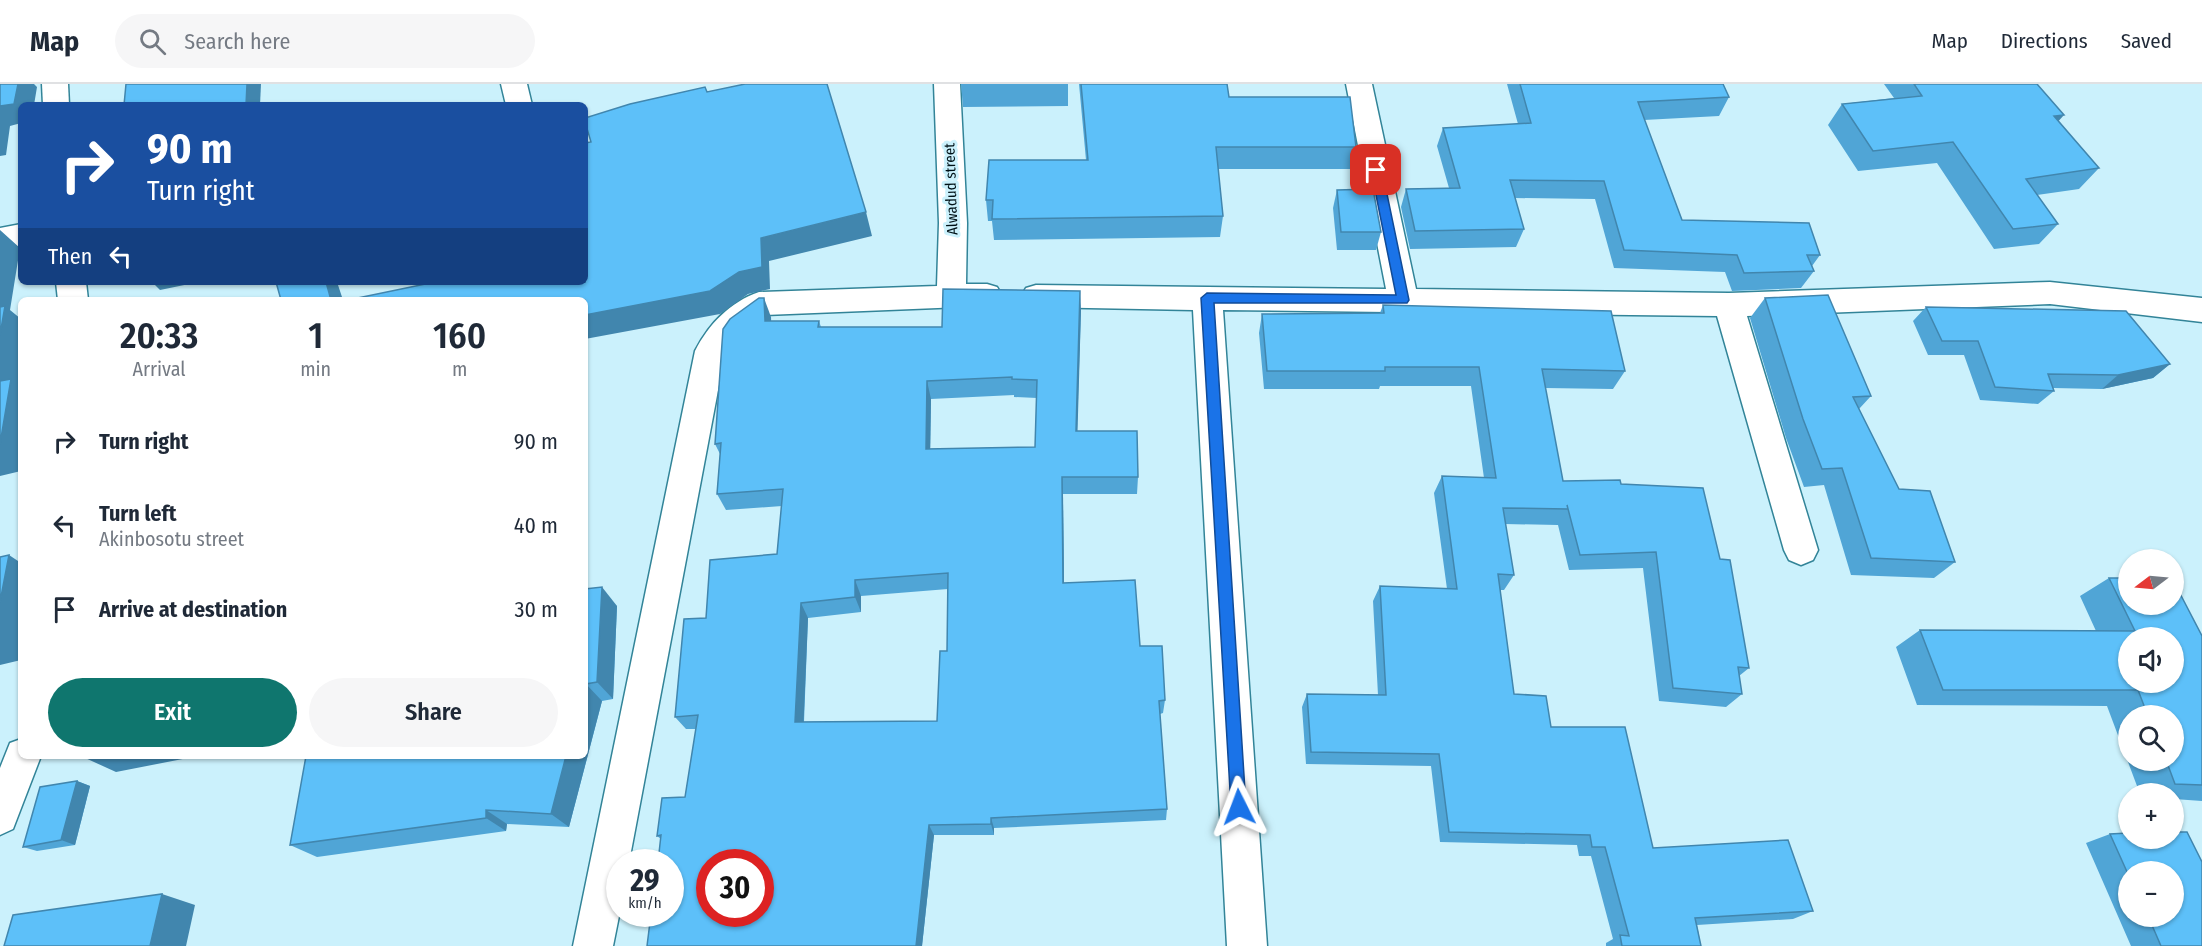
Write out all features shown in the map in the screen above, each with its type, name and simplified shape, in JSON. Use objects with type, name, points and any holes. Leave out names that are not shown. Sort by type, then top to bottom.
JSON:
[{"type":"street","points":[[55,84],[56,102]]},
{"type":"street","points":[[514,84],[518,102]]},
{"type":"street","name":"Alwadud street","points":[[947,84],[953,223],[951,295]]},
{"type":"street","points":[[1359,84],[1403,300]]},
{"type":"street","points":[[0,239],[18,236]]},
{"type":"street","points":[[593,946],[710,351],[725,328],[759,304],[951,295],[1729,305],[2050,293],[2202,310]]},
{"type":"street","points":[[1207,298],[1247,946]]},
{"type":"street","points":[[1729,305],[1802,550]]},
{"type":"street","points":[[0,816],[22,759]]},
{"type":"building","points":[[0,84],[18,84],[14,104],[0,106]]},
{"type":"building","points":[[126,84],[247,84],[246,102],[124,102]]},
{"type":"building","points":[[745,84],[827,84],[866,212],[761,238],[762,267],[739,272],[710,291],[588,314],[588,297],[362,297],[420,285],[588,285],[588,142],[591,142],[588,117],[630,104],[705,87],[707,92]]},
{"type":"building","points":[[1081,84],[1227,84],[1229,97],[1350,97],[1356,147],[1216,147],[1223,216],[992,219],[993,200],[986,200],[989,160],[1088,160]]},
{"type":"building","points":[[1520,84],[1723,84],[1729,97],[1638,102],[1682,220],[1809,223],[1820,255],[1807,255],[1814,271],[1744,273],[1737,255],[1624,250],[1604,181],[1510,180],[1524,229],[1415,231],[1406,189],[1460,188],[1443,128],[1531,123]]},
{"type":"building","points":[[1914,84],[2037,84],[2064,115],[2054,116],[2099,168],[2026,179],[2058,224],[2013,229],[1953,142],[1873,151],[1842,104],[1922,96]]},
{"type":"building","points":[[1373,189],[1381,232],[1341,232],[1337,190]]},
{"type":"building","points":[[277,285],[327,285],[330,297],[280,297]]},
{"type":"building","points":[[943,289],[1080,291],[1076,431],[1137,431],[1138,477],[1062,477],[1063,583],[1135,580],[1140,646],[1162,646],[1165,700],[1159,701],[1167,809],[991,818],[991,824],[929,825],[916,946],[647,946],[649,927],[684,927],[684,849],[659,849],[661,835],[657,836],[662,798],[685,797],[698,715],[675,717],[684,619],[706,618],[710,560],[777,554],[783,489],[717,494],[721,443],[715,444],[723,329],[730,319],[759,298],[764,298],[765,321],[819,321],[818,327],[942,327]],"holes":[[[1012,377],[1012,379],[1037,380],[1035,447],[926,449],[927,381]],[[948,573],[947,651],[940,651],[937,721],[795,722],[801,603],[855,597],[855,580]]]},
{"type":"building","points":[[1828,295],[1871,396],[1853,397],[1899,489],[1930,491],[1955,562],[1871,558],[1842,468],[1822,469],[1803,419],[1765,298]]},
{"type":"building","points":[[1383,305],[1611,311],[1625,371],[1542,369],[1563,481],[1620,480],[1621,484],[1703,488],[1720,559],[1730,560],[1749,668],[1738,667],[1742,694],[1673,688],[1656,552],[1580,555],[1567,505],[1568,509],[1503,508],[1514,575],[1498,574],[1514,694],[1546,696],[1551,727],[1625,727],[1653,848],[1788,840],[1813,911],[1695,918],[1701,946],[1622,946],[1620,935],[1629,936],[1605,847],[1592,847],[1590,835],[1449,832],[1439,754],[1311,752],[1307,694],[1386,695],[1380,586],[1457,589],[1442,476],[1496,478],[1479,367],[1385,367],[1385,371],[1267,371],[1262,314],[1384,313]]},
{"type":"building","points":[[5,306],[0,335],[0,307]]},
{"type":"building","points":[[1926,307],[2126,311],[2170,364],[2118,375],[2048,374],[2054,391],[1995,387],[1978,341],[1942,341]]},
{"type":"building","points":[[11,379],[0,444],[0,381]]},
{"type":"building","points":[[9,555],[0,602],[0,557]]},
{"type":"building","points":[[2109,578],[2118,578],[2118,596]]},
{"type":"building","points":[[602,587],[597,682],[588,684],[588,589]]},
{"type":"building","points":[[2184,601],[2202,636],[2202,785],[2175,783],[2170,771],[2184,771],[2184,705],[2144,705],[2139,693],[2184,693],[2184,627],[2133,627],[2127,615],[2184,615]]},
{"type":"building","points":[[1920,630],[2118,631],[2118,690],[1943,690]]},
{"type":"building","points":[[305,759],[565,759],[551,814],[486,810],[486,818],[290,845]]},
{"type":"building","points":[[77,781],[61,840],[23,847],[40,787]]},
{"type":"building","points":[[2184,832],[2187,832],[2202,862],[2202,946],[2161,946],[2153,927],[2184,927],[2184,861],[2122,861],[2110,834],[2118,834],[2118,849],[2184,849]]},
{"type":"building","points":[[162,894],[150,946],[4,946],[13,915]]},
{"type":"route","points":[[1239,807],[1207,298],[1403,300],[1376,170]]}]
